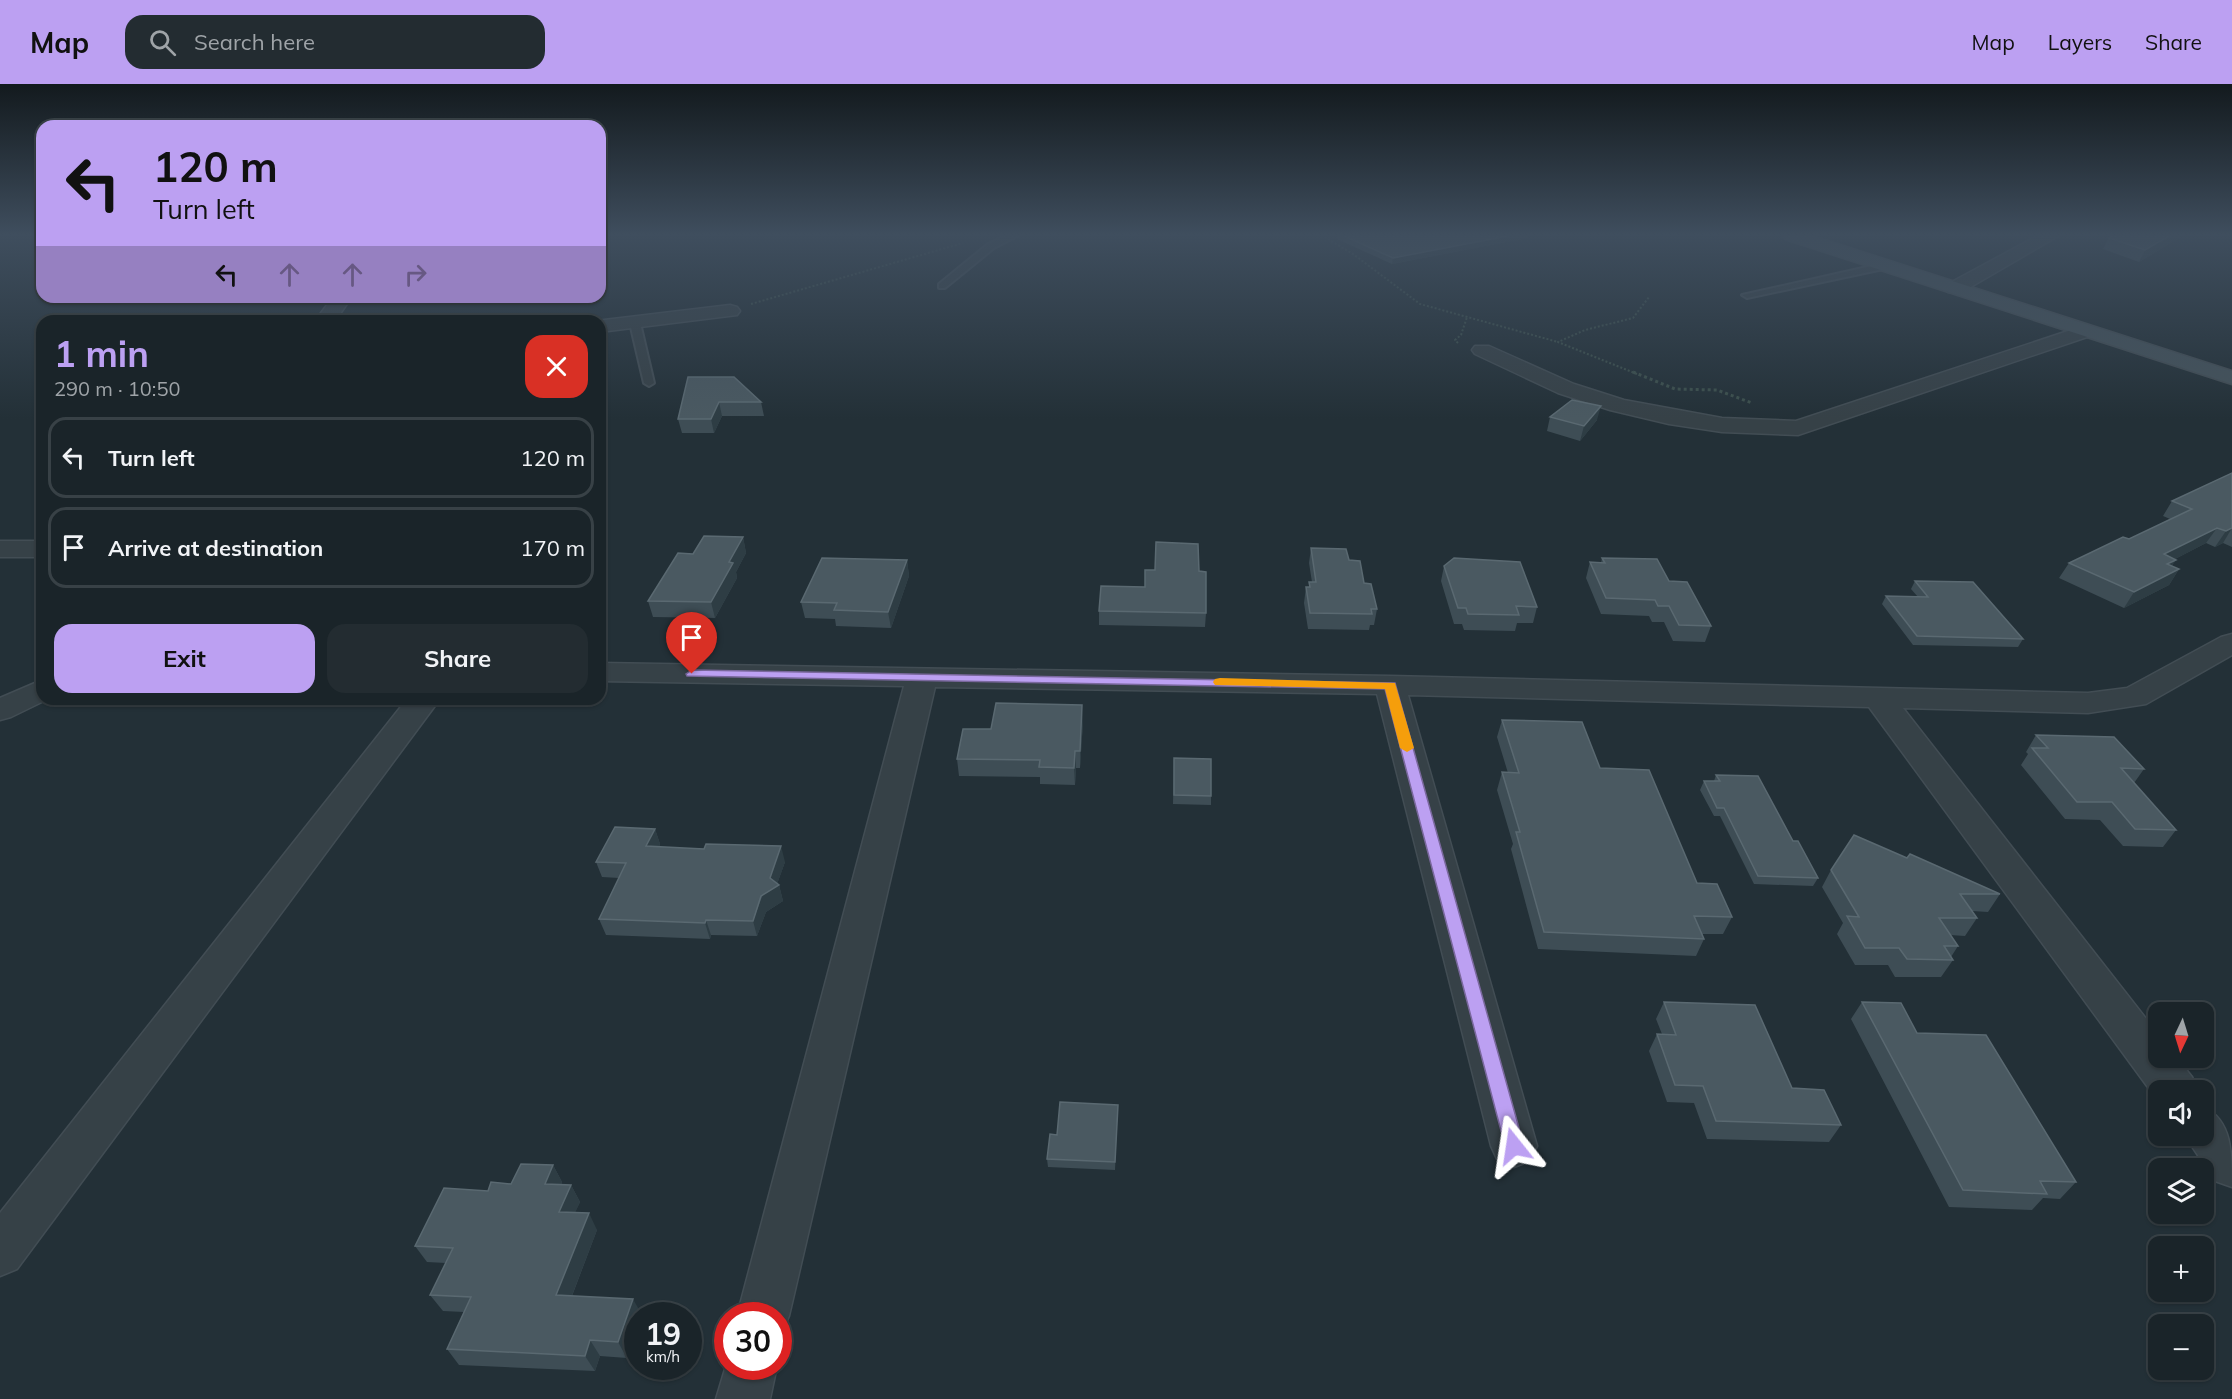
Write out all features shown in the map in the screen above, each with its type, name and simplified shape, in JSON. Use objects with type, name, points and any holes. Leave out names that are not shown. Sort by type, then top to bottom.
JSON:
[{"type":"street","points":[[1980,296],[2232,378]]},
{"type":"street","points":[[606,325],[730,310]]},
{"type":"street","points":[[1482,350],[1552,383],[1595,399],[1634,409],[1737,427],[1798,428],[2086,331]]},
{"type":"street","points":[[0,549],[36,549]]},
{"type":"street","points":[[606,672],[922,676],[2088,703],[2135,697],[2232,643]]},
{"type":"street","points":[[767,1302],[922,676]]},
{"type":"street","points":[[1390,686],[1514,1146]]},
{"type":"street","points":[[0,710],[36,693]]},
{"type":"street","points":[[1878,697],[2168,1080]]},
{"type":"street","points":[[0,1252],[419,705]]},
{"type":"street","points":[[2214,1128],[2232,1166]]},
{"type":"street","points":[[742,1399],[747,1380]]},
{"type":"lane","points":[[635,322],[649,383]]},
{"type":"path","points":[[730,310],[778,296]]},
{"type":"path","points":[[1410,296],[1420,304],[1558,342],[1676,390],[1717,390],[1750,402],[1798,428]]},
{"type":"path","points":[[1558,342],[1585,330],[1633,318],[1649,297]]},
{"type":"building","points":[[688,377],[734,377],[761,402],[719,402],[711,419],[678,419]]},
{"type":"building","points":[[1572,400],[1601,406],[1584,426],[1550,417]]},
{"type":"building","points":[[2232,473],[2232,528],[2226,531],[2217,528],[2164,554],[2176,560],[2167,564],[2179,569],[2134,592],[2069,563],[2123,537],[2129,539],[2192,509],[2172,501]]},
{"type":"building","points":[[704,536],[743,537],[729,562],[733,563],[711,602],[648,601],[678,553],[693,554]]},
{"type":"building","points":[[1156,542],[1198,544],[1199,571],[1206,572],[1206,613],[1099,611],[1101,586],[1145,587],[1145,570],[1155,570]]},
{"type":"building","points":[[1311,548],[1346,549],[1349,560],[1360,561],[1364,583],[1371,584],[1377,609],[1371,609],[1372,614],[1310,613],[1306,587],[1310,587],[1309,582],[1316,582]]},
{"type":"building","points":[[822,558],[907,560],[888,612],[834,610],[837,603],[801,602]]},
{"type":"building","points":[[1454,558],[1520,562],[1537,607],[1516,606],[1519,615],[1468,614],[1466,608],[1458,608],[1444,566]]},
{"type":"building","points":[[1602,558],[1657,559],[1669,581],[1687,582],[1711,626],[1679,625],[1669,606],[1658,606],[1655,600],[1606,598],[1590,562],[1605,563]]},
{"type":"building","points":[[1915,581],[1973,582],[2023,639],[1917,636],[1886,596],[1928,597]]},
{"type":"building","points":[[996,703],[1082,705],[1080,751],[1075,751],[1074,768],[1039,767],[1040,760],[957,759],[963,729],[991,729]]},
{"type":"building","points":[[1502,720],[1582,722],[1600,768],[1649,770],[1697,883],[1717,884],[1732,917],[1694,916],[1704,939],[1544,932],[1516,832],[1520,832],[1502,772],[1519,773]]},
{"type":"building","points":[[2036,735],[2114,737],[2144,769],[2121,768],[2176,830],[2135,829],[2112,802],[2077,802],[2032,748],[2048,748]]},
{"type":"building","points":[[1174,758],[1211,759],[1211,796],[1174,795]]},
{"type":"building","points":[[1716,775],[1758,776],[1793,841],[1798,841],[1818,878],[1758,876],[1724,808],[1717,808],[1704,781],[1720,781]]},
{"type":"building","points":[[615,827],[655,829],[646,846],[704,849],[706,844],[781,846],[770,878],[779,885],[761,896],[753,921],[706,920],[705,923],[599,919],[626,863],[596,862]]},
{"type":"building","points":[[1854,835],[1907,858],[1910,854],[2000,894],[1960,894],[1977,918],[1939,918],[1958,946],[1944,946],[1953,960],[1907,959],[1899,948],[1865,948],[1847,916],[1859,917],[1831,870]]},
{"type":"building","points":[[1664,1002],[1755,1005],[1792,1088],[1824,1090],[1841,1125],[1716,1121],[1703,1086],[1675,1085],[1657,1034],[1676,1035]]},
{"type":"building","points":[[1862,1002],[1901,1003],[1917,1033],[1986,1035],[2076,1182],[2040,1181],[2047,1194],[1963,1190]]},
{"type":"building","points":[[1060,1102],[1118,1105],[1115,1162],[1047,1159],[1050,1134],[1057,1135]]},
{"type":"building","points":[[521,1164],[553,1165],[545,1184],[571,1185],[559,1212],[589,1213],[556,1295],[633,1299],[632,1302],[624,1302],[624,1325],[618,1342],[590,1340],[585,1356],[447,1349],[471,1297],[430,1295],[453,1248],[415,1246],[444,1188],[488,1191],[491,1182],[511,1184]]},
{"type":"slow traffic","points":[[1220,682],[1390,686],[1407,748]]},
{"type":"route","points":[[692,674],[922,676],[1390,686],[1514,1146]]}]
